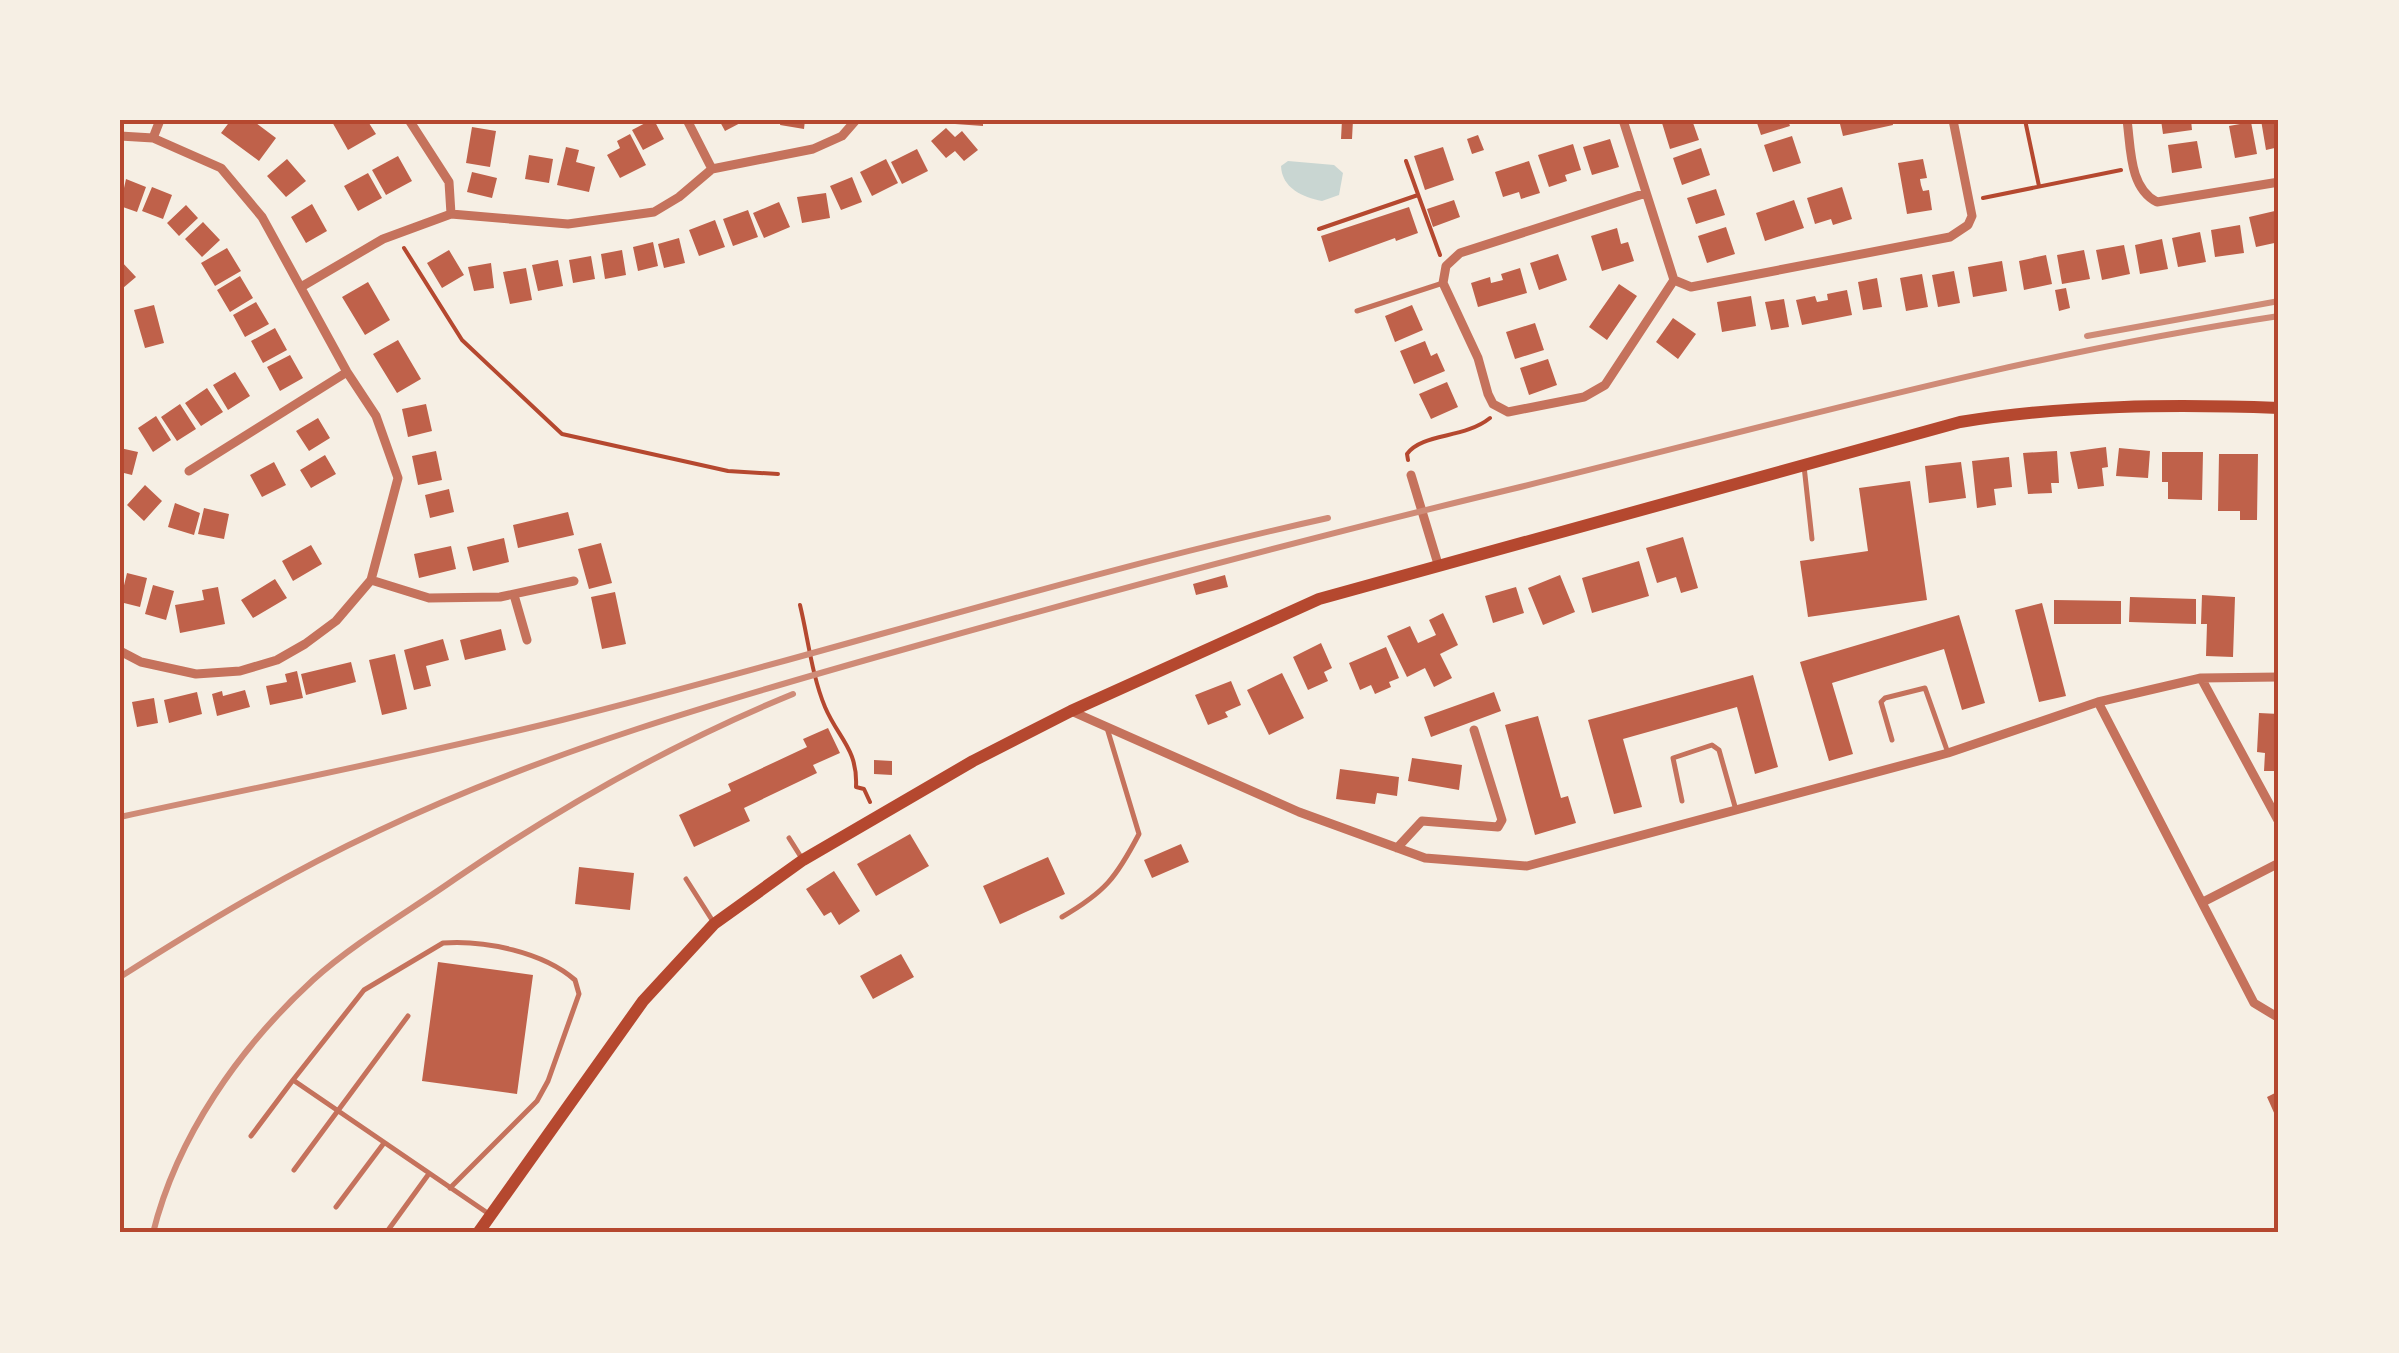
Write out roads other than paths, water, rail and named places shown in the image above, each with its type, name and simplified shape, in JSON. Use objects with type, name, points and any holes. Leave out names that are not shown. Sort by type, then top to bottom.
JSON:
[{"type":"main road","points":[[478,1233],[642,1001],[714,924],[803,860],[877,815],[1071,710],[1319,598],[1960,422],[2005,414],[2110,407],[2279,408]]},
{"type":"street","points":[[154,138],[160,120]]},
{"type":"street","points":[[409,120],[448,182],[451,214]]},
{"type":"street","points":[[688,120],[712,169]]},
{"type":"street","points":[[302,287],[394,233],[451,214],[568,224],[654,212],[712,169],[813,149],[842,136],[856,120]]},
{"type":"street","points":[[1624,120],[1674,280]]},
{"type":"street","points":[[1674,280],[1691,286],[1950,237],[1968,225],[1972,216],[1953,120]]},
{"type":"street","points":[[2127,120],[2138,185],[2158,202],[2279,182]]},
{"type":"street","points":[[120,136],[154,138],[221,168],[262,217],[347,372],[376,416],[398,478],[371,580],[336,620],[305,644],[277,660],[240,671],[196,674],[141,662],[120,651]]},
{"type":"street","points":[[1646,193],[1460,253],[1449,261],[1443,283],[1478,358],[1488,394],[1500,410],[1518,411],[1584,397],[1605,385],[1674,280]]},
{"type":"street","points":[[189,472],[347,372]]},
{"type":"street","points":[[1411,475],[1438,564]]},
{"type":"street","points":[[371,580],[429,598],[514,595],[574,581]]},
{"type":"street","points":[[514,595],[527,640]]},
{"type":"street","points":[[1071,710],[1299,812],[1424,858],[1527,866],[1948,753],[2098,702],[2201,678],[2279,677]]},
{"type":"street","points":[[2201,678],[2279,822]]},
{"type":"street","points":[[2098,702],[2254,1004],[2279,1018]]},
{"type":"street","points":[[1397,848],[1422,820],[1498,827],[1502,820],[1474,730]]},
{"type":"street","points":[[2203,902],[2279,863]]},
{"type":"lane","points":[[1357,312],[1443,283]]},
{"type":"lane","points":[[1803,463],[1812,539]]},
{"type":"lane","points":[[1892,740],[1884,698],[1925,688],[1948,753]]},
{"type":"lane","points":[[1062,916],[1096,897],[1120,870],[1139,834],[1107,728]]},
{"type":"lane","points":[[1682,801],[1673,758],[1712,745],[1720,750],[1736,810]]},
{"type":"lane","points":[[790,838],[803,860]]},
{"type":"lane","points":[[686,879],[714,924]]},
{"type":"lane","points":[[251,1136],[364,990],[442,943],[539,956],[575,980],[579,994],[548,1081],[537,1101],[450,1188]]},
{"type":"lane","points":[[294,1170],[408,1016]]},
{"type":"lane","points":[[294,1080],[490,1215]]},
{"type":"lane","points":[[336,1207],[384,1143]]},
{"type":"lane","points":[[386,1233],[428,1175]]},
{"type":"railway","points":[[2087,336],[2279,301]]},
{"type":"railway","points":[[120,977],[246,900],[378,831],[506,776],[704,707],[1208,566],[1798,417],[2086,351],[2279,316]]},
{"type":"railway","points":[[120,817],[562,720],[1040,590],[1328,518]]},
{"type":"railway","points":[[153,1233],[178,1162],[215,1095],[261,1034],[329,966],[577,801],[705,733],[793,694]]}]
